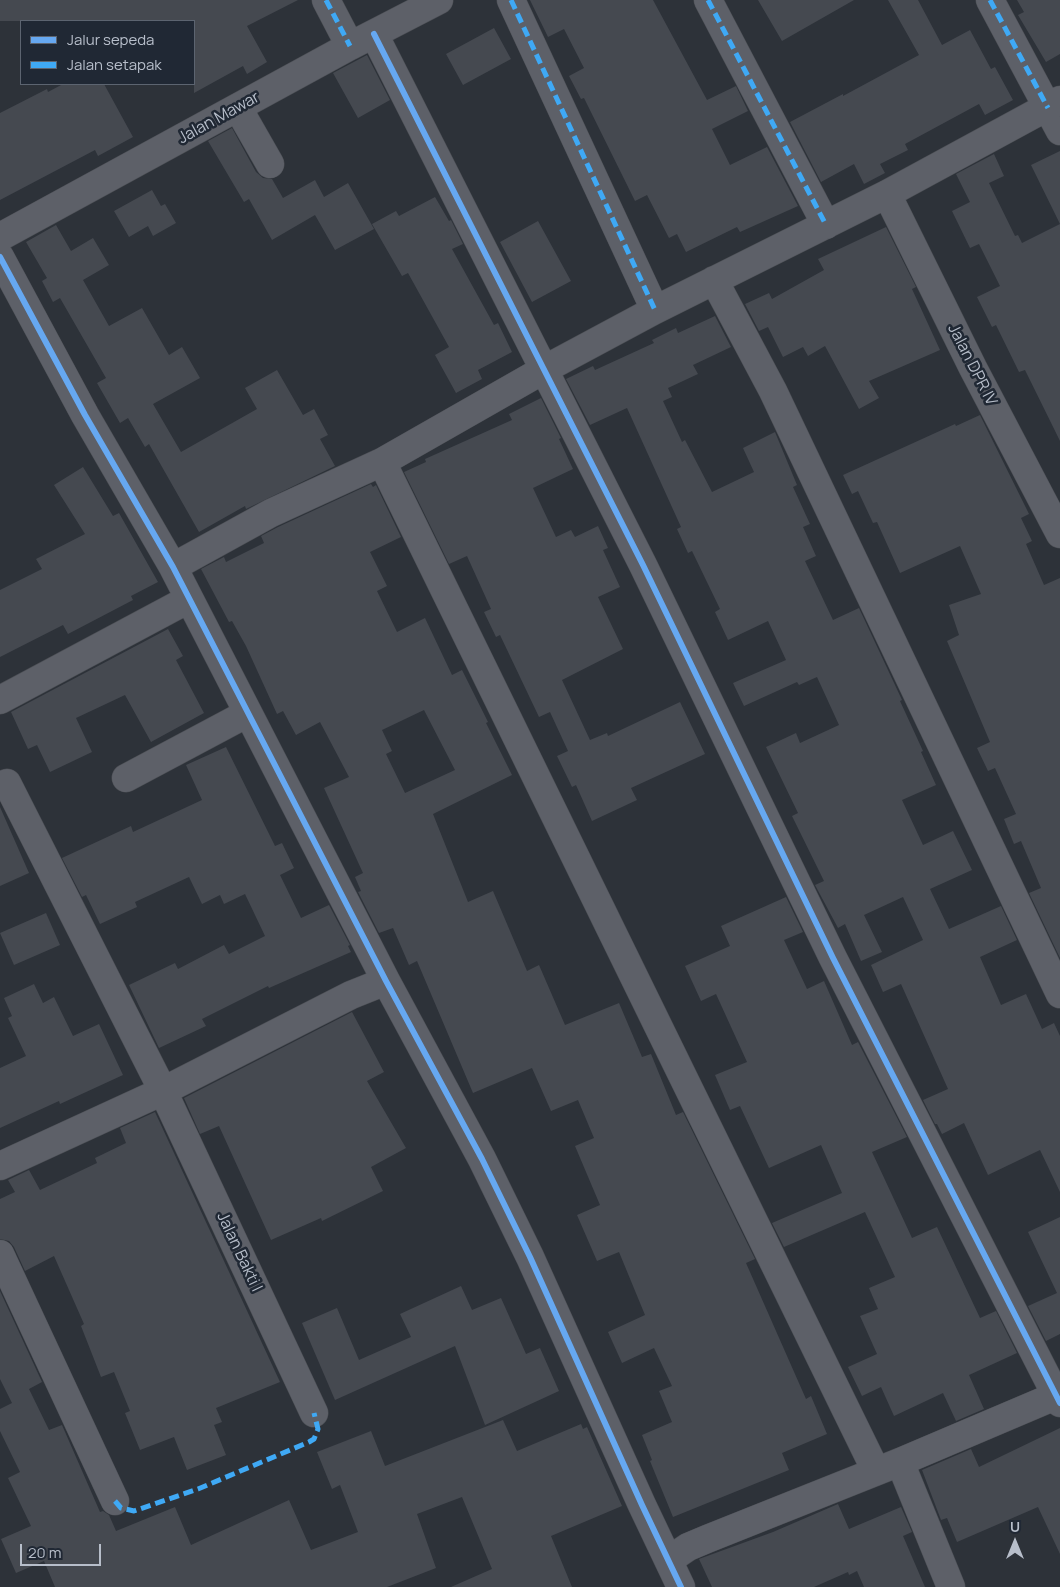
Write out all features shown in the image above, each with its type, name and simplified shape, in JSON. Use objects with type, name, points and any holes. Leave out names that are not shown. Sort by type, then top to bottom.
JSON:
[{"type":"street","points":[[326,0],[350,46]]},
{"type":"street","name":"Jalan Mawar","points":[[0,237],[350,46],[439,0]]},
{"type":"street","points":[[512,0],[655,310]]},
{"type":"street","points":[[708,0],[826,224]]},
{"type":"street","points":[[173,567],[271,513],[382,462],[545,369],[655,310],[887,194],[1056,113],[990,0]]},
{"type":"street","points":[[374,34],[648,573],[832,958],[1059,1397],[707,1539],[688,1547],[669,1560]]},
{"type":"street","points":[[238,108],[270,164]]},
{"type":"street","name":"Jalan DPR IV","points":[[887,194],[1060,534]]},
{"type":"street","points":[[0,257],[85,415],[173,567],[386,980],[482,1159],[530,1257],[681,1587]]},
{"type":"street","points":[[714,280],[773,391],[1060,994]]},
{"type":"street","points":[[382,462],[888,1467],[951,1587]]},
{"type":"street","points":[[0,700],[189,599]]},
{"type":"street","points":[[126,778],[248,713]]},
{"type":"street","name":"Jalan Bakti I","points":[[6,783],[163,1091],[314,1413]]},
{"type":"street","points":[[0,1166],[163,1091],[351,995],[386,980]]},
{"type":"street","points":[[0,1254],[115,1501]]},
{"type":"building","points":[[0,0],[298,0],[247,26],[267,62],[247,74],[243,66],[194,93],[195,20],[0,21]]},
{"type":"building","points":[[530,0],[653,0],[707,100],[736,86],[748,111],[712,129],[730,165],[767,147],[798,206],[740,232],[737,227],[686,252],[677,234],[669,238],[647,195],[635,201],[584,98],[581,99],[569,76],[584,68],[564,29],[548,37]]},
{"type":"building","points":[[758,0],[854,0],[782,41]]},
{"type":"building","points":[[888,0],[918,0],[942,45],[970,30],[991,69],[995,67],[1013,100],[985,115],[979,104],[905,144],[908,150],[880,164],[885,173],[864,184],[854,164],[821,182],[790,122],[919,55]]},
{"type":"building","points":[[1017,0],[1060,0],[1060,54],[1046,62],[1018,15],[1024,12]]},
{"type":"building","points":[[494,28],[511,59],[463,85],[446,54]]},
{"type":"building","points":[[367,55],[390,100],[358,118],[333,73]]},
{"type":"building","points":[[61,85],[105,85],[133,137],[98,156],[95,150],[0,200],[0,113],[47,89],[48,92]]},
{"type":"building","points":[[232,128],[256,172],[263,178],[272,179],[283,198],[315,180],[324,197],[348,183],[374,229],[335,250],[315,215],[272,240],[249,199],[244,202],[208,141]]},
{"type":"building","points":[[1060,151],[1060,224],[1031,165]]},
{"type":"building","points":[[994,154],[1004,176],[989,183],[1015,236],[1018,235],[1022,243],[1060,224],[1060,441],[1025,370],[1019,372],[996,325],[992,327],[977,297],[1000,286],[979,244],[970,248],[952,211],[970,202],[956,174]]},
{"type":"building","points":[[152,190],[161,206],[165,204],[176,223],[153,236],[148,226],[129,237],[114,211]]},
{"type":"building","points":[[435,197],[449,221],[451,220],[463,244],[452,249],[494,325],[498,323],[512,352],[478,370],[482,379],[456,393],[435,355],[449,347],[408,273],[402,276],[372,224],[396,211],[399,216]]},
{"type":"building","points":[[538,221],[571,281],[532,302],[500,242]]},
{"type":"building","points":[[56,225],[71,251],[93,238],[109,265],[83,280],[109,326],[142,308],[169,355],[182,347],[200,378],[153,404],[181,452],[257,409],[245,388],[277,370],[303,415],[314,409],[328,435],[320,439],[335,466],[246,509],[245,506],[199,532],[149,444],[145,447],[128,418],[120,423],[97,383],[106,378],[60,298],[53,302],[42,281],[47,278],[26,242]]},
{"type":"building","points":[[886,227],[916,287],[912,289],[940,350],[869,381],[879,398],[859,409],[825,346],[808,356],[803,347],[783,357],[768,327],[759,331],[745,304],[769,293],[772,299],[824,270],[818,259]]},
{"type":"building","points":[[715,316],[731,347],[693,365],[698,374],[668,388],[672,397],[663,401],[682,442],[685,440],[712,492],[754,472],[743,448],[775,432],[797,485],[793,487],[810,524],[803,527],[816,556],[805,561],[833,620],[859,608],[902,700],[900,701],[936,785],[902,800],[923,845],[953,831],[972,870],[930,889],[949,929],[1001,906],[1017,940],[980,957],[1001,1005],[1026,994],[1042,1029],[1054,1023],[1060,1036],[1060,1192],[1040,1150],[988,1175],[964,1123],[942,1134],[937,1124],[935,1124],[923,1100],[948,1089],[901,984],[883,992],[871,965],[923,940],[903,897],[864,915],[882,952],[861,961],[845,924],[838,928],[815,885],[824,881],[792,816],[798,813],[766,747],[796,733],[800,743],[839,725],[817,677],[799,685],[797,682],[744,706],[733,683],[786,660],[768,621],[728,640],[715,612],[720,609],[692,551],[688,553],[677,529],[681,527],[627,408],[590,425],[566,379],[593,366],[595,370],[654,343],[652,340],[676,328],[678,333]]},
{"type":"building","points":[[541,398],[561,438],[559,439],[573,469],[533,488],[556,537],[571,530],[575,537],[598,526],[608,548],[603,550],[620,587],[598,597],[623,649],[562,680],[590,740],[607,733],[608,736],[680,702],[705,754],[631,788],[637,800],[592,821],[576,785],[572,787],[557,756],[568,751],[550,712],[539,717],[500,635],[496,637],[484,612],[491,609],[467,556],[449,564],[404,472],[426,462],[425,459],[512,420],[509,414]]},
{"type":"building","points":[[980,415],[1029,514],[1021,518],[1032,541],[1026,544],[1044,585],[1060,578],[1060,958],[1029,893],[1041,888],[1021,841],[1014,844],[1004,819],[1016,814],[995,768],[988,771],[977,748],[990,742],[947,641],[959,635],[949,605],[981,594],[960,546],[900,573],[877,522],[873,523],[858,491],[852,494],[843,475],[955,424],[956,426]]},
{"type":"building","points":[[83,467],[113,516],[119,513],[158,582],[131,596],[133,600],[68,634],[63,625],[0,657],[0,590],[42,569],[36,559],[85,534],[54,485]]},
{"type":"building","points":[[371,484],[373,487],[376,485],[401,537],[370,552],[387,586],[377,591],[397,632],[425,618],[452,675],[462,670],[512,775],[433,814],[468,902],[493,891],[527,971],[539,965],[565,1025],[619,1003],[642,1057],[651,1054],[676,1115],[683,1112],[755,1259],[746,1263],[806,1399],[811,1396],[827,1434],[782,1453],[789,1470],[673,1517],[650,1461],[652,1460],[642,1435],[672,1422],[659,1391],[672,1386],[654,1348],[622,1363],[608,1332],[645,1315],[619,1252],[597,1261],[577,1215],[600,1205],[575,1146],[594,1138],[578,1100],[551,1111],[532,1068],[473,1093],[417,961],[409,965],[393,928],[379,933],[358,892],[361,891],[355,877],[363,873],[324,788],[349,777],[320,722],[296,735],[283,711],[277,714],[246,646],[232,621],[229,622],[201,569],[224,557],[226,562],[264,543],[261,536]],"holes":[[[424,710],[455,770],[405,793],[386,754],[392,751],[382,730]]]},
{"type":"building","points":[[168,629],[183,656],[176,660],[204,713],[151,742],[125,695],[76,718],[92,752],[50,772],[37,745],[28,749],[11,712]]},
{"type":"building","points":[[226,747],[275,846],[282,843],[294,868],[280,875],[301,918],[329,905],[350,945],[348,946],[351,952],[269,988],[268,986],[202,1019],[206,1026],[159,1048],[129,985],[175,963],[178,969],[224,945],[229,954],[265,936],[245,894],[224,904],[220,895],[202,904],[189,877],[135,902],[137,907],[100,924],[86,895],[82,897],[62,858],[131,826],[133,832],[202,800],[186,765]]},
{"type":"building","points":[[0,807],[29,873],[0,886]]},
{"type":"building","points":[[786,897],[803,932],[784,940],[807,989],[824,981],[852,1045],[858,1042],[907,1137],[872,1152],[912,1238],[937,1227],[980,1318],[996,1311],[1017,1353],[969,1375],[984,1409],[956,1421],[943,1393],[894,1416],[881,1387],[862,1396],[848,1367],[877,1354],[860,1316],[878,1309],[869,1288],[895,1277],[865,1212],[784,1247],[772,1223],[842,1193],[821,1145],[769,1168],[740,1106],[730,1110],[715,1075],[747,1062],[716,994],[701,1001],[685,966],[730,946],[721,926]]},
{"type":"building","points":[[46,913],[60,945],[14,965],[0,933]]},
{"type":"building","points":[[34,984],[43,1003],[54,997],[73,1036],[99,1024],[123,1075],[60,1104],[59,1101],[0,1128],[0,1068],[26,1056],[8,1018],[12,1016],[4,998]]},
{"type":"building","points":[[352,1012],[384,1072],[367,1081],[406,1148],[371,1167],[383,1191],[322,1221],[321,1218],[271,1240],[219,1126],[200,1134],[184,1098]]},
{"type":"building","points":[[155,1112],[280,1382],[216,1408],[222,1422],[214,1425],[226,1455],[187,1470],[174,1437],[140,1450],[125,1413],[130,1411],[114,1372],[101,1377],[81,1326],[84,1324],[54,1256],[25,1271],[14,1247],[9,1241],[0,1239],[0,1199],[15,1192],[8,1180],[29,1170],[40,1190],[97,1163],[95,1158],[126,1143],[120,1128]]},
{"type":"building","points":[[1060,1217],[1060,1334],[1046,1341],[1028,1306],[1057,1293],[1028,1232]]},
{"type":"building","points":[[461,1286],[472,1310],[501,1298],[526,1354],[540,1348],[559,1391],[485,1425],[455,1346],[335,1400],[302,1323],[337,1308],[359,1360],[411,1337],[400,1314]]},
{"type":"building","points":[[0,1291],[42,1382],[29,1389],[49,1430],[62,1425],[100,1512],[103,1511],[109,1515],[116,1531],[175,1507],[191,1545],[289,1500],[311,1550],[358,1532],[340,1485],[332,1489],[317,1452],[371,1431],[385,1466],[503,1420],[517,1451],[581,1424],[583,1429],[587,1427],[622,1506],[551,1536],[572,1587],[451,1587],[492,1569],[462,1497],[417,1514],[436,1568],[387,1587],[55,1587],[44,1561],[16,1573],[1,1539],[31,1526],[8,1478],[20,1472],[0,1431],[0,1409],[12,1403],[0,1379]]},
{"type":"building","points":[[1060,1428],[1060,1554],[1038,1507],[957,1542],[947,1518],[941,1520],[922,1470],[971,1449],[979,1467]]},
{"type":"building","points":[[838,1504],[849,1529],[901,1507],[912,1532],[903,1536],[925,1587],[864,1587],[857,1571],[849,1575],[848,1572],[814,1587],[712,1587],[699,1559],[773,1532]]},
{"type":"marked path","points":[[326,0],[350,46]]},
{"type":"marked path","points":[[511,0],[655,310]]},
{"type":"marked path","points":[[708,0],[826,225]]},
{"type":"marked path","points":[[990,0],[1048,108]]},
{"type":"marked path","points":[[115,1501],[121,1508],[134,1511],[198,1489],[309,1442],[314,1439],[318,1429],[314,1413]]},
{"type":"cycle path","points":[[374,34],[643,565],[833,958],[1060,1403]]},
{"type":"cycle path","points":[[0,257],[85,415],[173,567],[386,981],[482,1159],[530,1257],[681,1587]]}]
